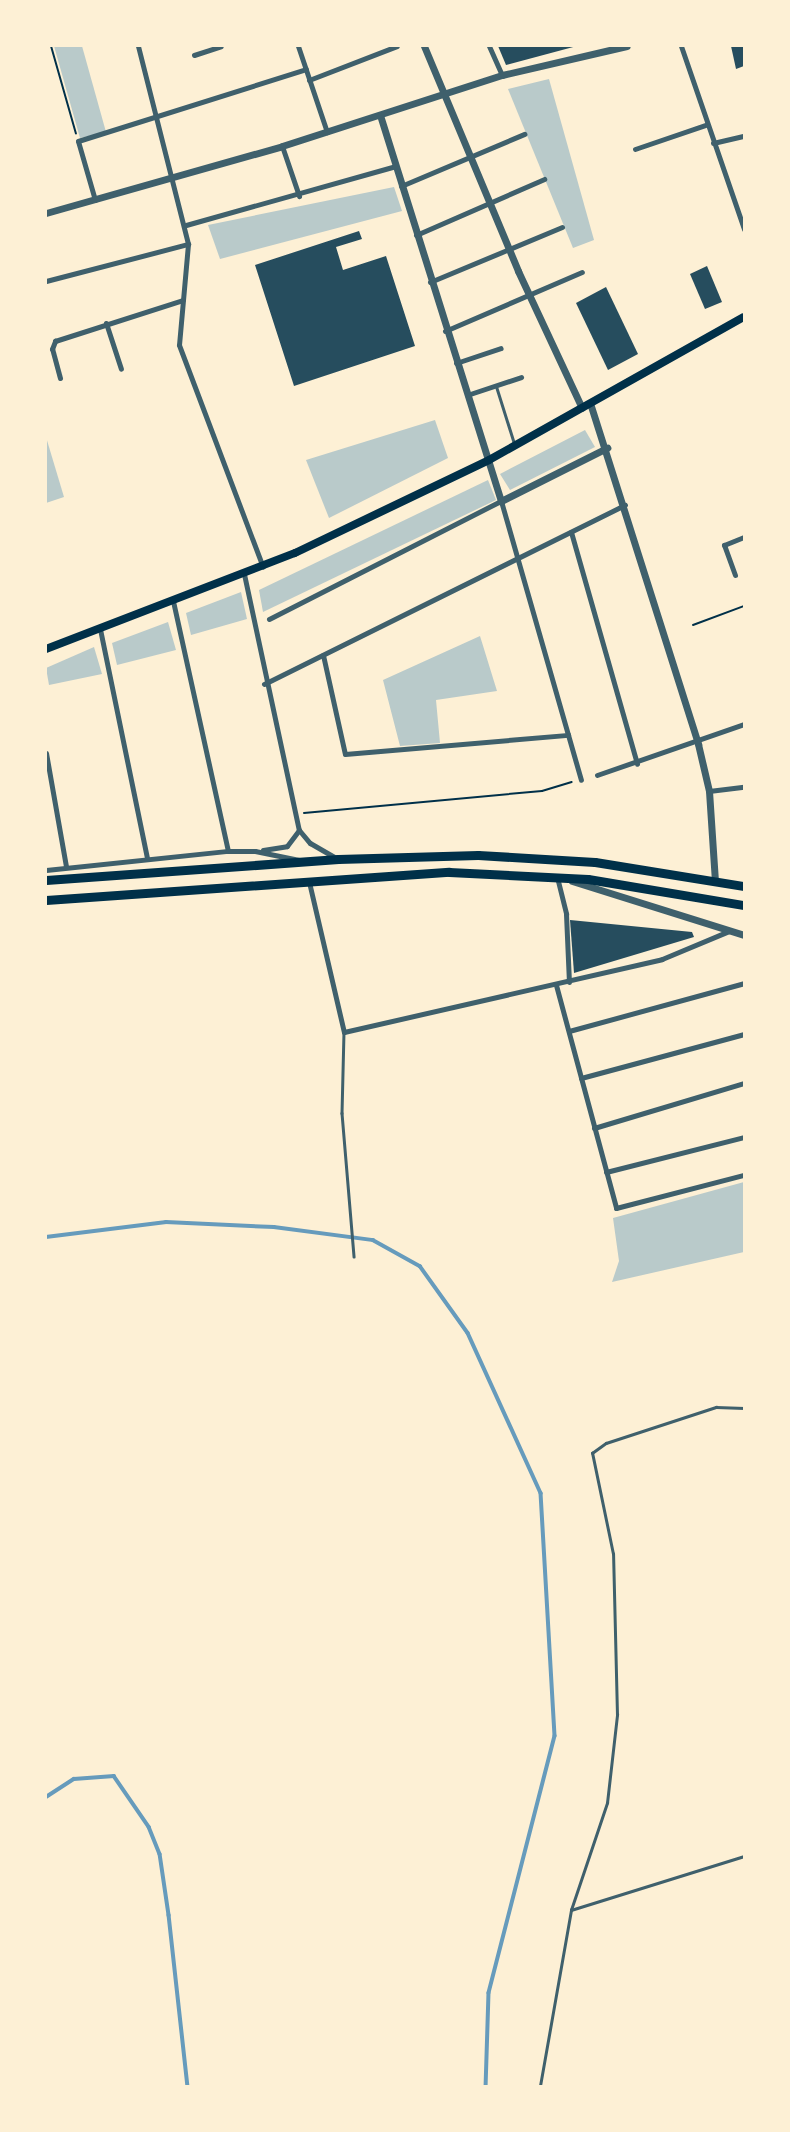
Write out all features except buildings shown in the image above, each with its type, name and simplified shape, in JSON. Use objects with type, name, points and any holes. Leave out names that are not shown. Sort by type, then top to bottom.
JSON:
[{"type":"main road","points":[[46,649],[263,567],[489,460],[744,317]]},
{"type":"main road","points":[[46,880],[338,859],[520,855],[595,862],[744,886]]},
{"type":"main road","points":[[46,900],[309,879],[441,872],[557,877],[744,905]]},
{"type":"street","points":[[138,46],[186,225],[188,244],[178,333],[184,362],[263,567]]},
{"type":"street","points":[[194,55],[221,46]]},
{"type":"street","points":[[298,46],[327,132]]},
{"type":"street","points":[[309,80],[397,46]]},
{"type":"street","points":[[424,46],[529,295],[607,448],[698,744],[709,791],[716,881]]},
{"type":"street","points":[[489,46],[502,75]]},
{"type":"street","points":[[46,213],[174,179],[502,75],[627,46]]},
{"type":"street","points":[[681,46],[705,125],[744,229]]},
{"type":"street","points":[[95,200],[78,141],[158,120],[306,69]]},
{"type":"street","points":[[380,115],[445,331],[489,460],[581,780]]},
{"type":"street","points":[[635,149],[705,125]]},
{"type":"street","points":[[401,186],[524,134]]},
{"type":"street","points":[[713,144],[744,136]]},
{"type":"street","points":[[282,146],[299,196]]},
{"type":"street","points":[[186,225],[299,196],[396,166]]},
{"type":"street","points":[[416,236],[544,179]]},
{"type":"street","points":[[430,282],[562,227]]},
{"type":"street","points":[[46,281],[188,244]]},
{"type":"street","points":[[445,331],[582,272]]},
{"type":"street","points":[[60,378],[48,346],[106,323],[183,300]]},
{"type":"street","points":[[106,323],[121,369]]},
{"type":"street","points":[[456,363],[501,348]]},
{"type":"street","points":[[467,395],[521,377]]},
{"type":"street","points":[[269,619],[607,448]]},
{"type":"street","points":[[264,684],[625,505]]},
{"type":"street","points":[[572,531],[637,764]]},
{"type":"street","points":[[735,575],[724,545],[744,537]]},
{"type":"street","points":[[244,574],[264,684],[299,830],[310,843],[338,859]]},
{"type":"street","points":[[173,601],[228,851]]},
{"type":"street","points":[[100,629],[147,857]]},
{"type":"street","points":[[323,655],[345,754],[568,735]]},
{"type":"street","points":[[597,775],[698,744],[744,724]]},
{"type":"street","points":[[46,753],[66,866]]},
{"type":"street","points":[[709,791],[744,787]]},
{"type":"street","points":[[46,870],[147,857],[255,851],[286,846],[299,830]]},
{"type":"street","points":[[255,851],[304,862]]},
{"type":"street","points":[[557,877],[744,936]]},
{"type":"street","points":[[557,877],[566,914],[569,982]]},
{"type":"street","points":[[309,879],[344,1032],[662,959],[729,931]]},
{"type":"street","points":[[569,1031],[744,983]]},
{"type":"street","points":[[556,985],[616,1208],[744,1175]]},
{"type":"street","points":[[581,1078],[744,1034]]},
{"type":"street","points":[[594,1128],[744,1083]]},
{"type":"street","points":[[606,1172],[744,1137]]},
{"type":"lane","points":[[496,386],[515,446]]},
{"type":"lane","points":[[344,1032],[342,1113],[354,1257]]},
{"type":"lane","points":[[540,2087],[571,1910],[607,1802],[617,1715],[615,1591],[612,1554],[592,1466],[597,1447],[716,1407],[744,1408]]},
{"type":"lane","points":[[571,1910],[744,1856]]},
{"type":"path","points":[[51,46],[78,141]]},
{"type":"path","points":[[693,625],[744,606]]},
{"type":"path","points":[[296,814],[542,792],[581,780]]},
{"type":"shaded area","points":[[54,46],[82,46],[106,132],[80,138]]},
{"type":"shaded area","points":[[549,79],[594,240],[573,248],[508,89]]},
{"type":"shaded area","points":[[394,187],[402,211],[220,259],[208,225]]},
{"type":"shaded area","points":[[435,420],[448,458],[329,518],[306,460]]},
{"type":"shaded area","points":[[585,430],[595,447],[510,490],[500,474]]},
{"type":"shaded area","points":[[46,437],[64,497],[46,503]]},
{"type":"shaded area","points":[[488,480],[496,500],[263,612],[259,590]]},
{"type":"shaded area","points":[[241,592],[247,619],[191,635],[186,613]]},
{"type":"shaded area","points":[[168,622],[176,650],[117,665],[112,643]]},
{"type":"shaded area","points":[[480,636],[497,691],[436,700],[440,743],[400,746],[383,680]]},
{"type":"shaded area","points":[[94,647],[102,674],[49,685],[46,668]]},
{"type":"shaded area","points":[[744,1182],[744,1252],[612,1282],[619,1261],[613,1218]]},
{"type":"waterway","points":[[46,1237],[166,1222],[274,1227],[373,1240],[420,1266],[468,1333],[541,1493],[555,1736],[489,1993],[486,2086]]},
{"type":"waterway","points":[[46,1797],[74,1779],[114,1776],[149,1827],[160,1854],[188,2086]]}]
